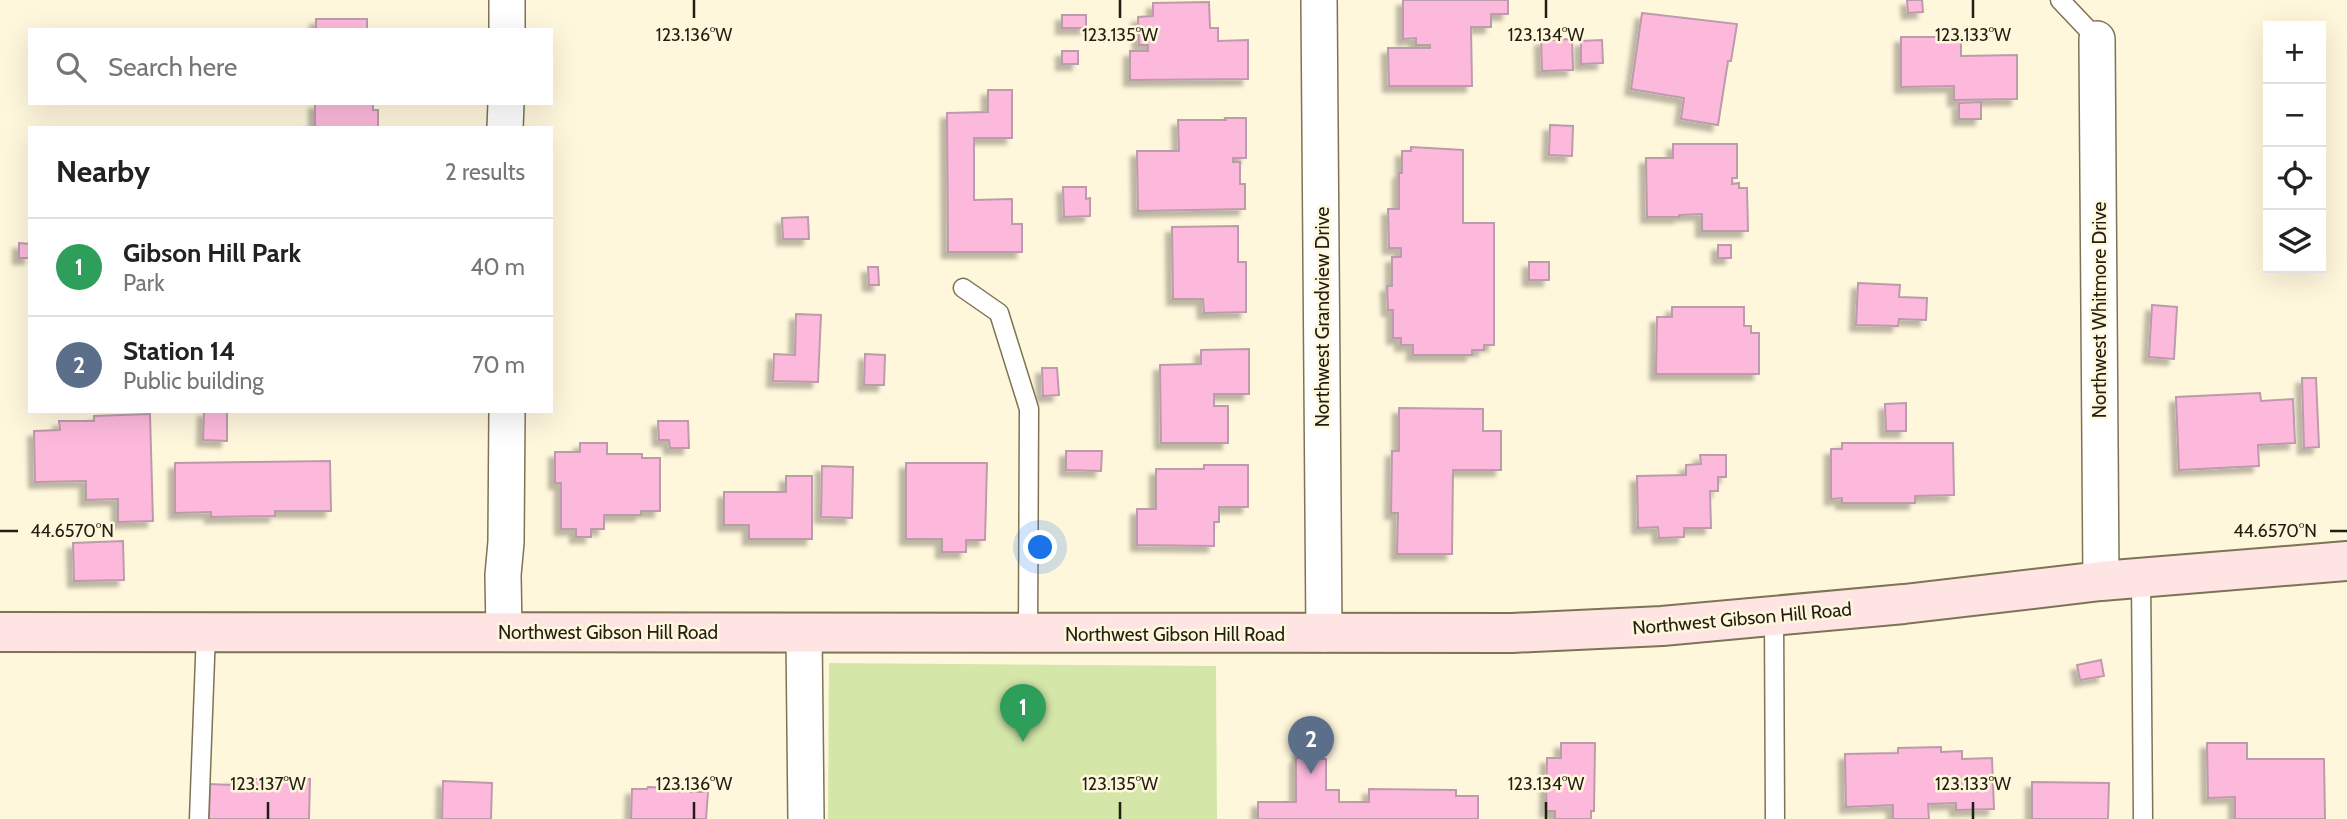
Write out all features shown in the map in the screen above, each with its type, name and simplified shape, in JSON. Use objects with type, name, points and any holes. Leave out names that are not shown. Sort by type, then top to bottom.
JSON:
[{"type":"main road","name":"Northwest Gibson Hill Road","points":[[0,632],[1512,633],[1662,626],[1904,604],[2101,581],[2347,561]]},
{"type":"street","points":[[507,0],[507,28]]},
{"type":"street","name":"Northwest Grandview Drive","points":[[1319,0],[1324,634]]},
{"type":"street","name":"Northwest Whitmore Drive","points":[[2097,39],[2101,581]]},
{"type":"street","points":[[505,126],[506,105]]},
{"type":"street","points":[[504,632],[507,413]]},
{"type":"street","points":[[804,634],[806,819]]},
{"type":"lane","points":[[2060,0],[2097,39]]},
{"type":"lane","points":[[963,288],[999,313],[1029,409],[1028,634]]},
{"type":"lane","points":[[2141,578],[2143,819]]},
{"type":"lane","points":[[1774,616],[1775,819]]},
{"type":"lane","points":[[198,819],[206,632]]},
{"type":"green space","points":[[829,663],[1216,666],[1217,819],[828,819]]},
{"type":"building","points":[[1403,0],[1508,0],[1508,14],[1491,14],[1491,27],[1471,27],[1472,86],[1389,86],[1388,48],[1430,48],[1430,45],[1416,45],[1416,38],[1403,39]]},
{"type":"building","points":[[1907,0],[1922,0],[1923,12],[1908,13]]},
{"type":"building","points":[[1209,2],[1210,28],[1218,28],[1218,41],[1248,40],[1248,79],[1130,80],[1130,51],[1148,51],[1148,45],[1139,45],[1138,17],[1153,16],[1153,3]]},
{"type":"building","points":[[1642,13],[1737,24],[1718,125],[1681,119],[1684,98],[1631,89]]},
{"type":"building","points":[[1062,15],[1086,15],[1086,28],[1062,28]]},
{"type":"building","points":[[316,19],[367,19],[367,28],[316,28]]},
{"type":"building","points":[[1901,37],[1961,37],[1961,56],[2017,55],[2017,99],[1954,100],[1954,86],[1901,87]]},
{"type":"building","points":[[1572,39],[1573,70],[1542,71],[1541,40]]},
{"type":"building","points":[[1602,40],[1603,63],[1581,64],[1581,41]]},
{"type":"building","points":[[1062,51],[1078,51],[1078,64],[1062,64]]},
{"type":"building","points":[[988,90],[1012,90],[1012,138],[974,138],[974,200],[1012,199],[1012,224],[1022,224],[1022,252],[948,252],[947,113],[988,112]]},
{"type":"building","points":[[1981,102],[1981,119],[1959,119],[1959,103]]},
{"type":"building","points":[[315,105],[373,105],[373,110],[378,110],[378,126],[315,126]]},
{"type":"building","points":[[1225,118],[1246,118],[1246,158],[1233,158],[1233,162],[1240,162],[1240,184],[1245,184],[1245,209],[1138,211],[1137,151],[1179,151],[1178,120],[1226,120]]},
{"type":"building","points":[[1550,125],[1573,126],[1572,156],[1549,155]]},
{"type":"building","points":[[1673,144],[1737,144],[1737,178],[1732,178],[1732,184],[1739,183],[1739,188],[1747,188],[1748,231],[1702,231],[1702,214],[1647,217],[1646,158],[1673,158]]},
{"type":"building","points":[[1411,147],[1463,150],[1463,223],[1494,223],[1494,345],[1484,345],[1484,350],[1472,350],[1472,355],[1413,355],[1413,345],[1401,345],[1401,338],[1393,338],[1393,310],[1388,310],[1387,286],[1392,286],[1392,257],[1401,257],[1401,248],[1389,248],[1388,209],[1399,209],[1402,151],[1411,151]]},
{"type":"building","points":[[1063,187],[1086,187],[1086,199],[1090,198],[1090,216],[1064,217]]},
{"type":"building","points":[[808,217],[809,239],[783,239],[782,218]]},
{"type":"building","points":[[1238,226],[1238,262],[1246,262],[1246,312],[1204,313],[1203,299],[1173,299],[1172,227]]},
{"type":"building","points":[[19,243],[28,244],[28,258],[19,258]]},
{"type":"building","points":[[1718,245],[1731,245],[1731,258],[1718,258]]},
{"type":"building","points":[[1529,262],[1549,262],[1549,280],[1529,280]]},
{"type":"building","points":[[868,267],[878,267],[879,285],[869,285]]},
{"type":"building","points":[[1858,283],[1900,285],[1899,297],[1927,298],[1926,320],[1899,319],[1898,326],[1856,325]]},
{"type":"building","points":[[2152,305],[2177,307],[2174,359],[2149,357]]},
{"type":"building","points":[[1672,307],[1744,307],[1744,326],[1751,326],[1751,333],[1759,333],[1759,374],[1656,374],[1657,317],[1672,317]]},
{"type":"building","points":[[796,314],[821,315],[818,382],[773,381],[774,354],[795,355]]},
{"type":"building","points":[[1249,349],[1249,394],[1214,394],[1214,406],[1228,406],[1228,443],[1161,443],[1160,365],[1201,364],[1201,350]]},
{"type":"building","points":[[865,354],[885,355],[884,385],[864,385]]},
{"type":"building","points":[[1042,368],[1057,368],[1059,395],[1043,396]]},
{"type":"building","points":[[2302,378],[2316,378],[2319,447],[2304,448]]},
{"type":"building","points":[[2260,393],[2261,401],[2293,399],[2295,443],[2258,445],[2259,466],[2179,470],[2176,397]]},
{"type":"building","points":[[1906,403],[1906,431],[1886,431],[1885,404]]},
{"type":"building","points":[[1399,408],[1483,409],[1483,431],[1501,431],[1501,470],[1453,470],[1452,554],[1397,554],[1398,513],[1391,513],[1392,451],[1399,451]]},
{"type":"building","points":[[204,413],[227,413],[227,441],[203,440]]},
{"type":"building","points":[[150,414],[153,521],[118,522],[118,499],[86,500],[86,481],[35,482],[34,431],[60,430],[59,421],[94,421],[94,416]]},
{"type":"building","points":[[658,421],[688,421],[689,448],[670,448],[669,440],[659,440]]},
{"type":"building","points":[[580,443],[607,443],[607,454],[642,454],[642,458],[660,458],[660,511],[641,511],[641,515],[604,515],[604,529],[591,529],[591,537],[576,537],[576,529],[561,529],[561,483],[555,483],[555,452],[580,452]]},
{"type":"building","points":[[1842,443],[1953,443],[1954,495],[1915,496],[1915,503],[1842,503],[1842,498],[1831,499],[1831,449],[1842,449]]},
{"type":"building","points":[[1066,451],[1102,451],[1101,471],[1066,470]]},
{"type":"building","points":[[1700,455],[1726,455],[1726,477],[1718,477],[1718,491],[1710,491],[1711,528],[1684,528],[1684,537],[1659,538],[1658,527],[1638,528],[1637,476],[1686,475],[1686,465],[1701,464]]},
{"type":"building","points":[[330,461],[331,511],[275,511],[275,516],[211,517],[211,512],[175,513],[175,463]]},
{"type":"building","points":[[906,463],[987,463],[985,540],[966,540],[966,552],[942,552],[942,539],[906,539]]},
{"type":"building","points":[[1204,465],[1248,465],[1248,507],[1219,507],[1219,522],[1214,522],[1214,546],[1137,545],[1137,509],[1156,509],[1156,469],[1204,469]]},
{"type":"building","points":[[822,466],[853,467],[852,518],[821,517]]},
{"type":"building","points":[[786,476],[812,476],[812,539],[749,539],[749,525],[724,525],[724,492],[786,492]]},
{"type":"building","points":[[123,541],[124,580],[74,581],[73,543]]},
{"type":"building","points":[[2101,660],[2104,676],[2080,680],[2077,665]]},
{"type":"building","points":[[1561,743],[1595,743],[1594,811],[1591,811],[1591,819],[1555,819],[1555,811],[1546,811],[1547,758],[1561,758]]},
{"type":"building","points":[[2207,743],[2247,743],[2247,759],[2324,759],[2325,819],[2235,819],[2235,797],[2208,798]]},
{"type":"building","points":[[1941,747],[1941,752],[1962,751],[1962,759],[1992,758],[1994,809],[1956,810],[1956,803],[1928,804],[1929,819],[1893,819],[1893,805],[1846,807],[1845,754],[1898,753],[1898,748]]},
{"type":"building","points":[[1299,749],[1312,749],[1312,759],[1326,759],[1326,790],[1339,790],[1339,802],[1369,802],[1369,789],[1456,790],[1456,796],[1478,796],[1478,819],[1258,819],[1258,802],[1296,802],[1296,758],[1299,758]]},
{"type":"building","points":[[231,779],[310,779],[309,819],[209,819],[210,784],[231,785]]},
{"type":"building","points":[[443,781],[492,783],[491,819],[442,819]]},
{"type":"building","points":[[2032,782],[2109,783],[2108,819],[2032,819]]},
{"type":"building","points":[[648,787],[708,792],[706,819],[631,819],[632,789]]},
{"type":"place","name":"Gibson Hill Park","points":[[1023,742]]},
{"type":"place","name":"Station 14","points":[[1311,774]]}]
